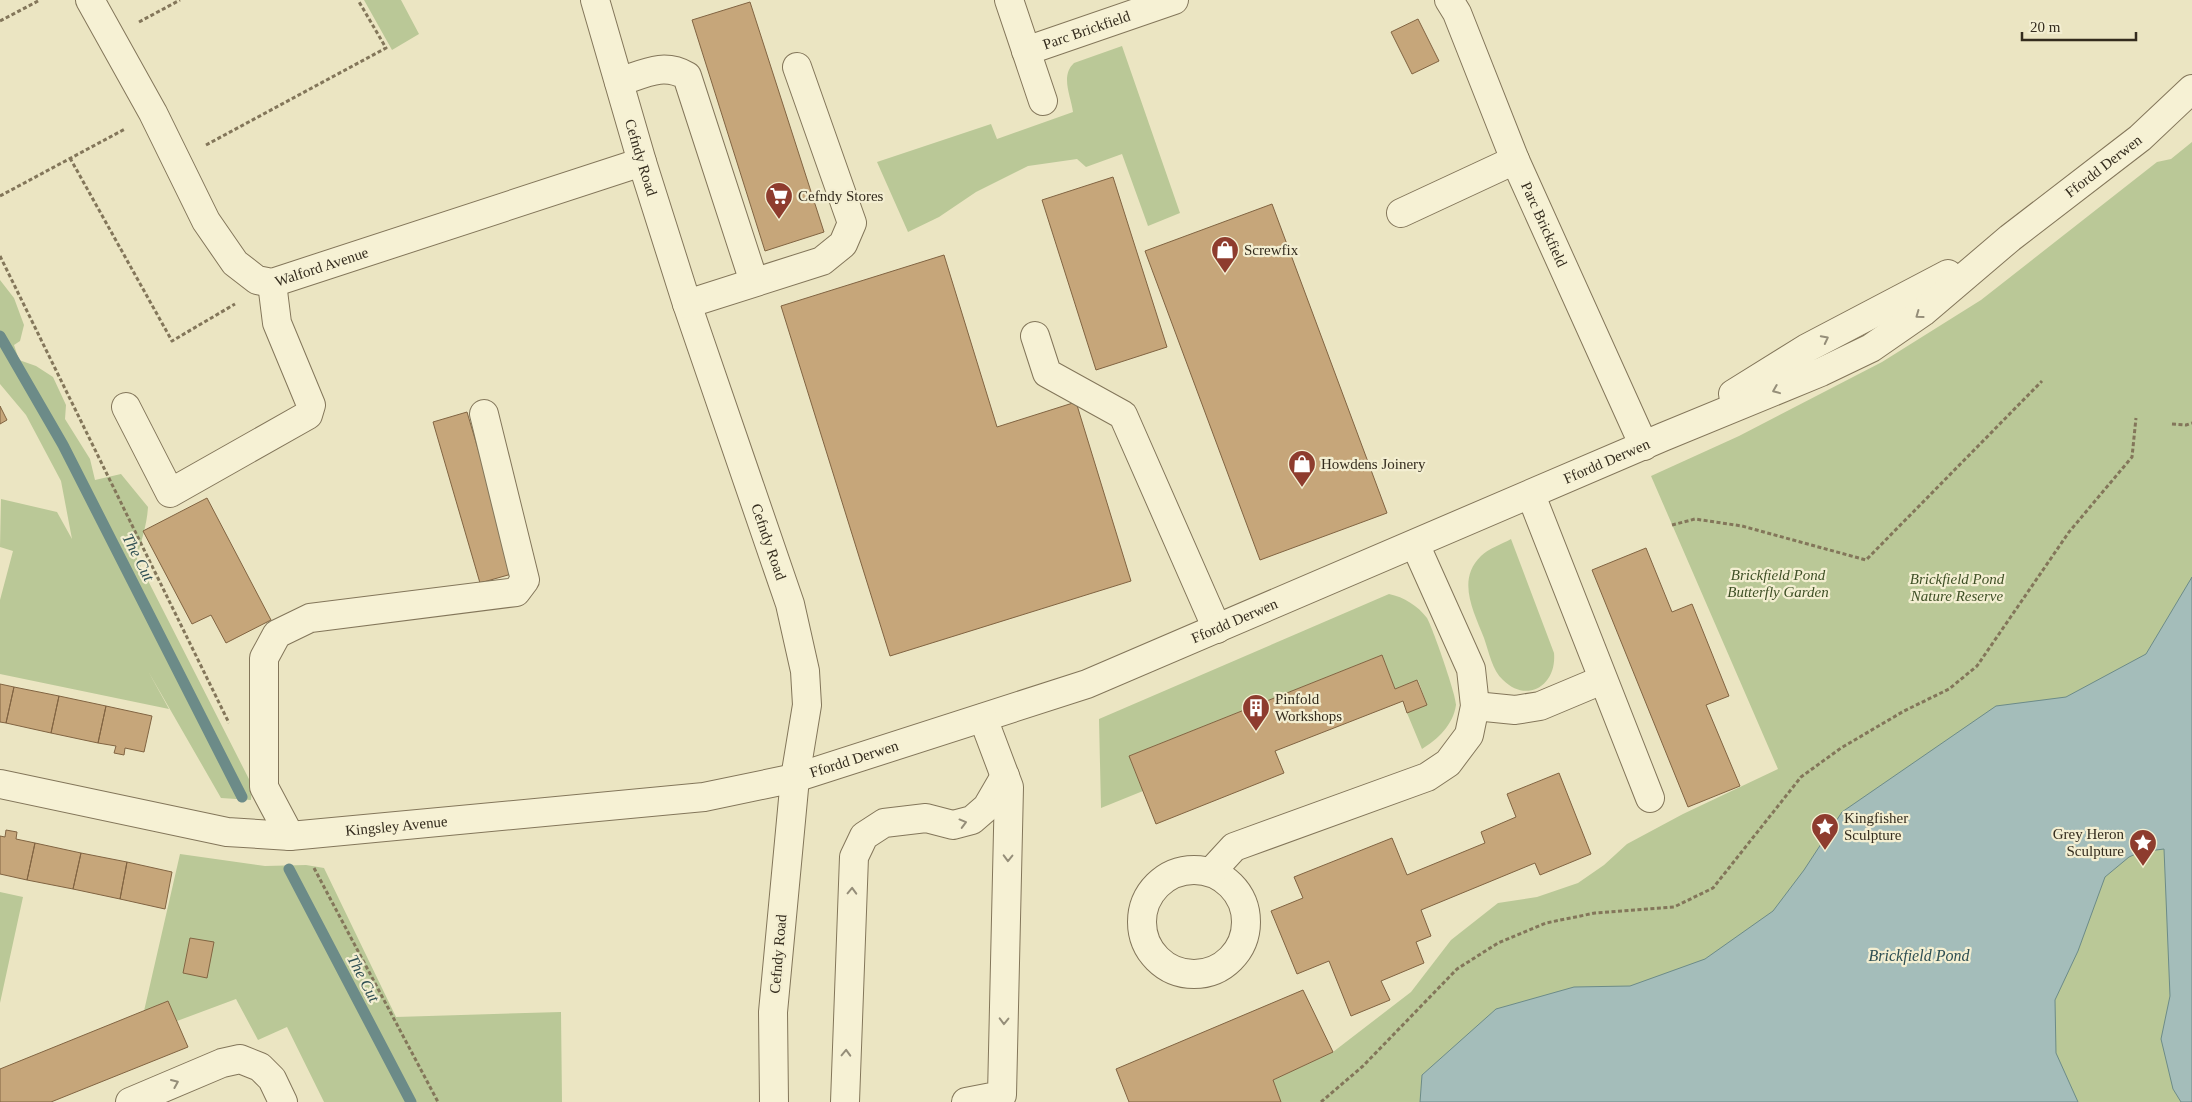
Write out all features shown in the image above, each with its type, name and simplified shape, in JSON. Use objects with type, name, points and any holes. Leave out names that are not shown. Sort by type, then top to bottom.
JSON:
[{"type":"street","name":"Walford Avenue","points":[[90,0],[153,113],[206,221],[235,263],[258,280],[272,283],[642,162]]},
{"type":"street","name":"Cefndy Road","points":[[595,0],[642,162],[687,304],[792,614],[806,671],[807,705],[795,778],[773,1012],[774,1102]]},
{"type":"street","name":"Parc Brickfield","points":[[1009,0],[1043,101]]},
{"type":"street","name":"Parc Brickfield","points":[[1026,51],[1174,0]]},
{"type":"street","name":"Parc Brickfield","points":[[1449,0],[1457,14],[1515,160],[1654,441]]},
{"type":"street","points":[[687,304],[822,261],[843,244],[852,223],[797,67]]},
{"type":"street","points":[[619,82],[663,68],[675,69],[687,76],[754,282]]},
{"type":"street","name":"Ffordd Derwen","points":[[795,778],[1087,684],[1654,441],[1821,372],[1871,348],[1923,312],[2010,238],[2140,138],[2192,89]]},
{"type":"street","points":[[1402,214],[1515,160]]},
{"type":"street","points":[[126,407],[170,493],[308,415],[311,405],[277,323],[272,283]]},
{"type":"street","points":[[1035,336],[1047,373],[1123,415],[1217,629]]},
{"type":"street","points":[[294,836],[264,788],[264,658],[277,634],[310,618],[516,592],[525,580],[484,414]]},
{"type":"street","points":[[1531,495],[1602,680],[1650,798]]},
{"type":"street","points":[[1211,872],[1234,847],[1427,777],[1448,763],[1469,735],[1475,706],[1471,669],[1415,544]]},
{"type":"street","points":[[1475,706],[1515,710],[1540,706],[1602,680]]},
{"type":"street","points":[[966,1102],[1002,1095],[1009,787],[983,718]]},
{"type":"street","points":[[845,1102],[854,857],[864,836],[884,823],[926,818],[954,825],[972,820],[987,807],[1005,776]]},
{"type":"street","name":"Kingsley Avenue","points":[[0,784],[227,832],[294,836],[704,797],[795,778]]},
{"type":"street","points":[[130,1102],[222,1063],[240,1059],[260,1067],[272,1079],[283,1102]]},
{"type":"path","points":[[0,21],[40,0]]},
{"type":"path","points":[[110,38],[180,0]]},
{"type":"path","points":[[176,161],[386,48],[358,0]]},
{"type":"path","points":[[0,196],[153,113]]},
{"type":"path","points":[[70,158],[172,340],[272,283]]},
{"type":"path","points":[[0,256],[234,732]]},
{"type":"path","points":[[1672,525],[1695,519],[1742,526],[1866,560],[2042,381]]},
{"type":"path","points":[[1321,1102],[1363,1066],[1457,969],[1498,943],[1556,921],[1595,913],[1674,907],[1713,888],[1801,777],[1841,748],[1904,711],[1949,689],[1977,666],[2069,532],[2132,457],[2136,418]]},
{"type":"path","points":[[2172,424],[2186,425],[2192,423]]},
{"type":"path","points":[[294,836],[438,1102]]},
{"type":"green space","points":[[364,0],[401,0],[419,34],[392,50]]},
{"type":"green space","points":[[1122,46],[1180,213],[1148,226],[1122,154],[1086,167],[1077,159],[1028,166],[976,192],[939,217],[908,232],[877,162],[991,124],[997,139],[1073,112],[1067,86],[1070,68],[1074,63]]},
{"type":"green space","name":"Brickfield Pond Nature Reserve","points":[[2192,142],[2192,1102],[1281,1102],[1273,1080],[1333,1052],[1411,992],[1451,940],[1498,903],[1537,897],[1578,883],[1604,865],[1627,844],[1683,814],[1778,769],[1651,476],[1739,436],[1882,362],[1981,300],[2157,162],[2171,159]]},
{"type":"green space","points":[[0,280],[14,298],[24,325],[20,341],[14,345],[19,360],[36,366],[53,377],[66,405],[65,419],[90,459],[95,480],[121,474],[148,507],[137,559],[252,785],[251,800],[221,798],[148,671],[169,709],[0,674],[0,600],[13,551],[0,547],[1,499],[57,512],[72,539],[61,481],[26,415],[0,384]]},
{"type":"green space","points":[[1511,539],[1554,653],[1554,664],[1546,682],[1539,688],[1530,690],[1512,687],[1499,676],[1491,660],[1469,596],[1468,586],[1474,565],[1484,553]]},
{"type":"green space","points":[[1389,594],[1400,597],[1410,603],[1427,618],[1453,689],[1456,705],[1452,719],[1444,731],[1428,745],[1422,749],[1407,713],[1427,705],[1418,680],[1395,689],[1382,655],[1129,756],[1143,791],[1101,808],[1099,719]]},
{"type":"green space","points":[[180,854],[265,866],[306,865],[324,868],[396,1017],[561,1012],[562,1102],[324,1102],[287,1027],[258,1040],[236,999],[177,1021],[168,1001],[144,1011]]},
{"type":"green space","points":[[0,892],[23,897],[0,1003]]},
{"type":"water","name":"Brickfield Pond","points":[[2192,577],[2192,1102],[2181,1102],[2173,1089],[2161,1039],[2170,996],[2164,849],[2140,852],[2129,857],[2105,877],[2078,951],[2055,1000],[2056,1053],[2078,1102],[1420,1102],[1422,1075],[1496,1009],[1574,987],[1630,986],[1705,959],[1773,911],[1804,870],[1842,812],[1996,706],[2066,697],[2146,654]]},
{"type":"building","points":[[750,2],[824,232],[765,251],[692,20]]},
{"type":"building","points":[[1418,19],[1439,61],[1412,74],[1391,32]]},
{"type":"building","points":[[1113,177],[1167,347],[1096,370],[1042,200]]},
{"type":"building","points":[[1272,204],[1387,513],[1260,560],[1145,251]]},
{"type":"building","points":[[944,255],[997,427],[1076,402],[1131,581],[890,656],[781,306]]},
{"type":"building","points":[[0,406],[7,420],[0,424]]},
{"type":"building","points":[[467,412],[515,573],[480,583],[433,422]]},
{"type":"building","points":[[207,498],[271,620],[226,643],[211,615],[192,624],[143,531]]},
{"type":"building","points":[[1646,548],[1672,612],[1692,604],[1729,696],[1706,705],[1740,786],[1688,807],[1592,570]]},
{"type":"building","name":"Pinfold Workshops","points":[[1382,655],[1395,689],[1417,680],[1427,705],[1407,713],[1403,701],[1275,751],[1284,773],[1156,824],[1129,756]]},
{"type":"building","points":[[0,684],[14,687],[6,723],[0,722]]},
{"type":"building","points":[[14,687],[59,696],[51,733],[6,723]]},
{"type":"building","points":[[59,696],[106,706],[98,743],[51,733]]},
{"type":"building","points":[[106,706],[152,716],[144,752],[125,748],[124,755],[114,753],[116,746],[98,743]]},
{"type":"building","points":[[1559,773],[1591,854],[1540,875],[1535,863],[1421,910],[1431,936],[1416,942],[1424,963],[1381,981],[1390,1000],[1351,1016],[1329,961],[1297,974],[1271,911],[1303,898],[1294,877],[1392,838],[1407,875],[1485,843],[1481,832],[1516,817],[1507,794]]},
{"type":"building","points":[[6,830],[17,832],[16,839],[35,843],[27,880],[0,874],[0,836],[5,837]]},
{"type":"building","points":[[35,843],[81,853],[73,889],[27,880]]},
{"type":"building","points":[[81,853],[127,862],[120,899],[73,889]]},
{"type":"building","points":[[127,862],[172,872],[165,909],[120,899]]},
{"type":"building","points":[[190,938],[214,942],[207,978],[183,973]]},
{"type":"building","points":[[1303,990],[1333,1052],[1273,1080],[1281,1102],[1129,1102],[1116,1069]]},
{"type":"building","points":[[168,1001],[188,1047],[51,1102],[0,1102],[0,1069]]},
{"type":"waterway","name":"The Cut","points":[[0,336],[63,445],[242,797]]},
{"type":"waterway","name":"The Cut","points":[[289,869],[411,1102]]},
{"type":"place","name":"Cefndy Stores","points":[[779,220]]},
{"type":"place","name":"Screwfix","points":[[1225,274]]},
{"type":"place","name":"Howdens Joinery","points":[[1302,488]]},
{"type":"place","name":"Pinfold Workshops","points":[[1256,732]]},
{"type":"place","name":"Kingfisher Sculpture","points":[[1825,851]]},
{"type":"place","name":"Grey Heron Sculpture","points":[[2143,867]]},
{"type":"park label","name":"Brickfield Pond Butterfly Garden","points":[[1778,584]]}]
